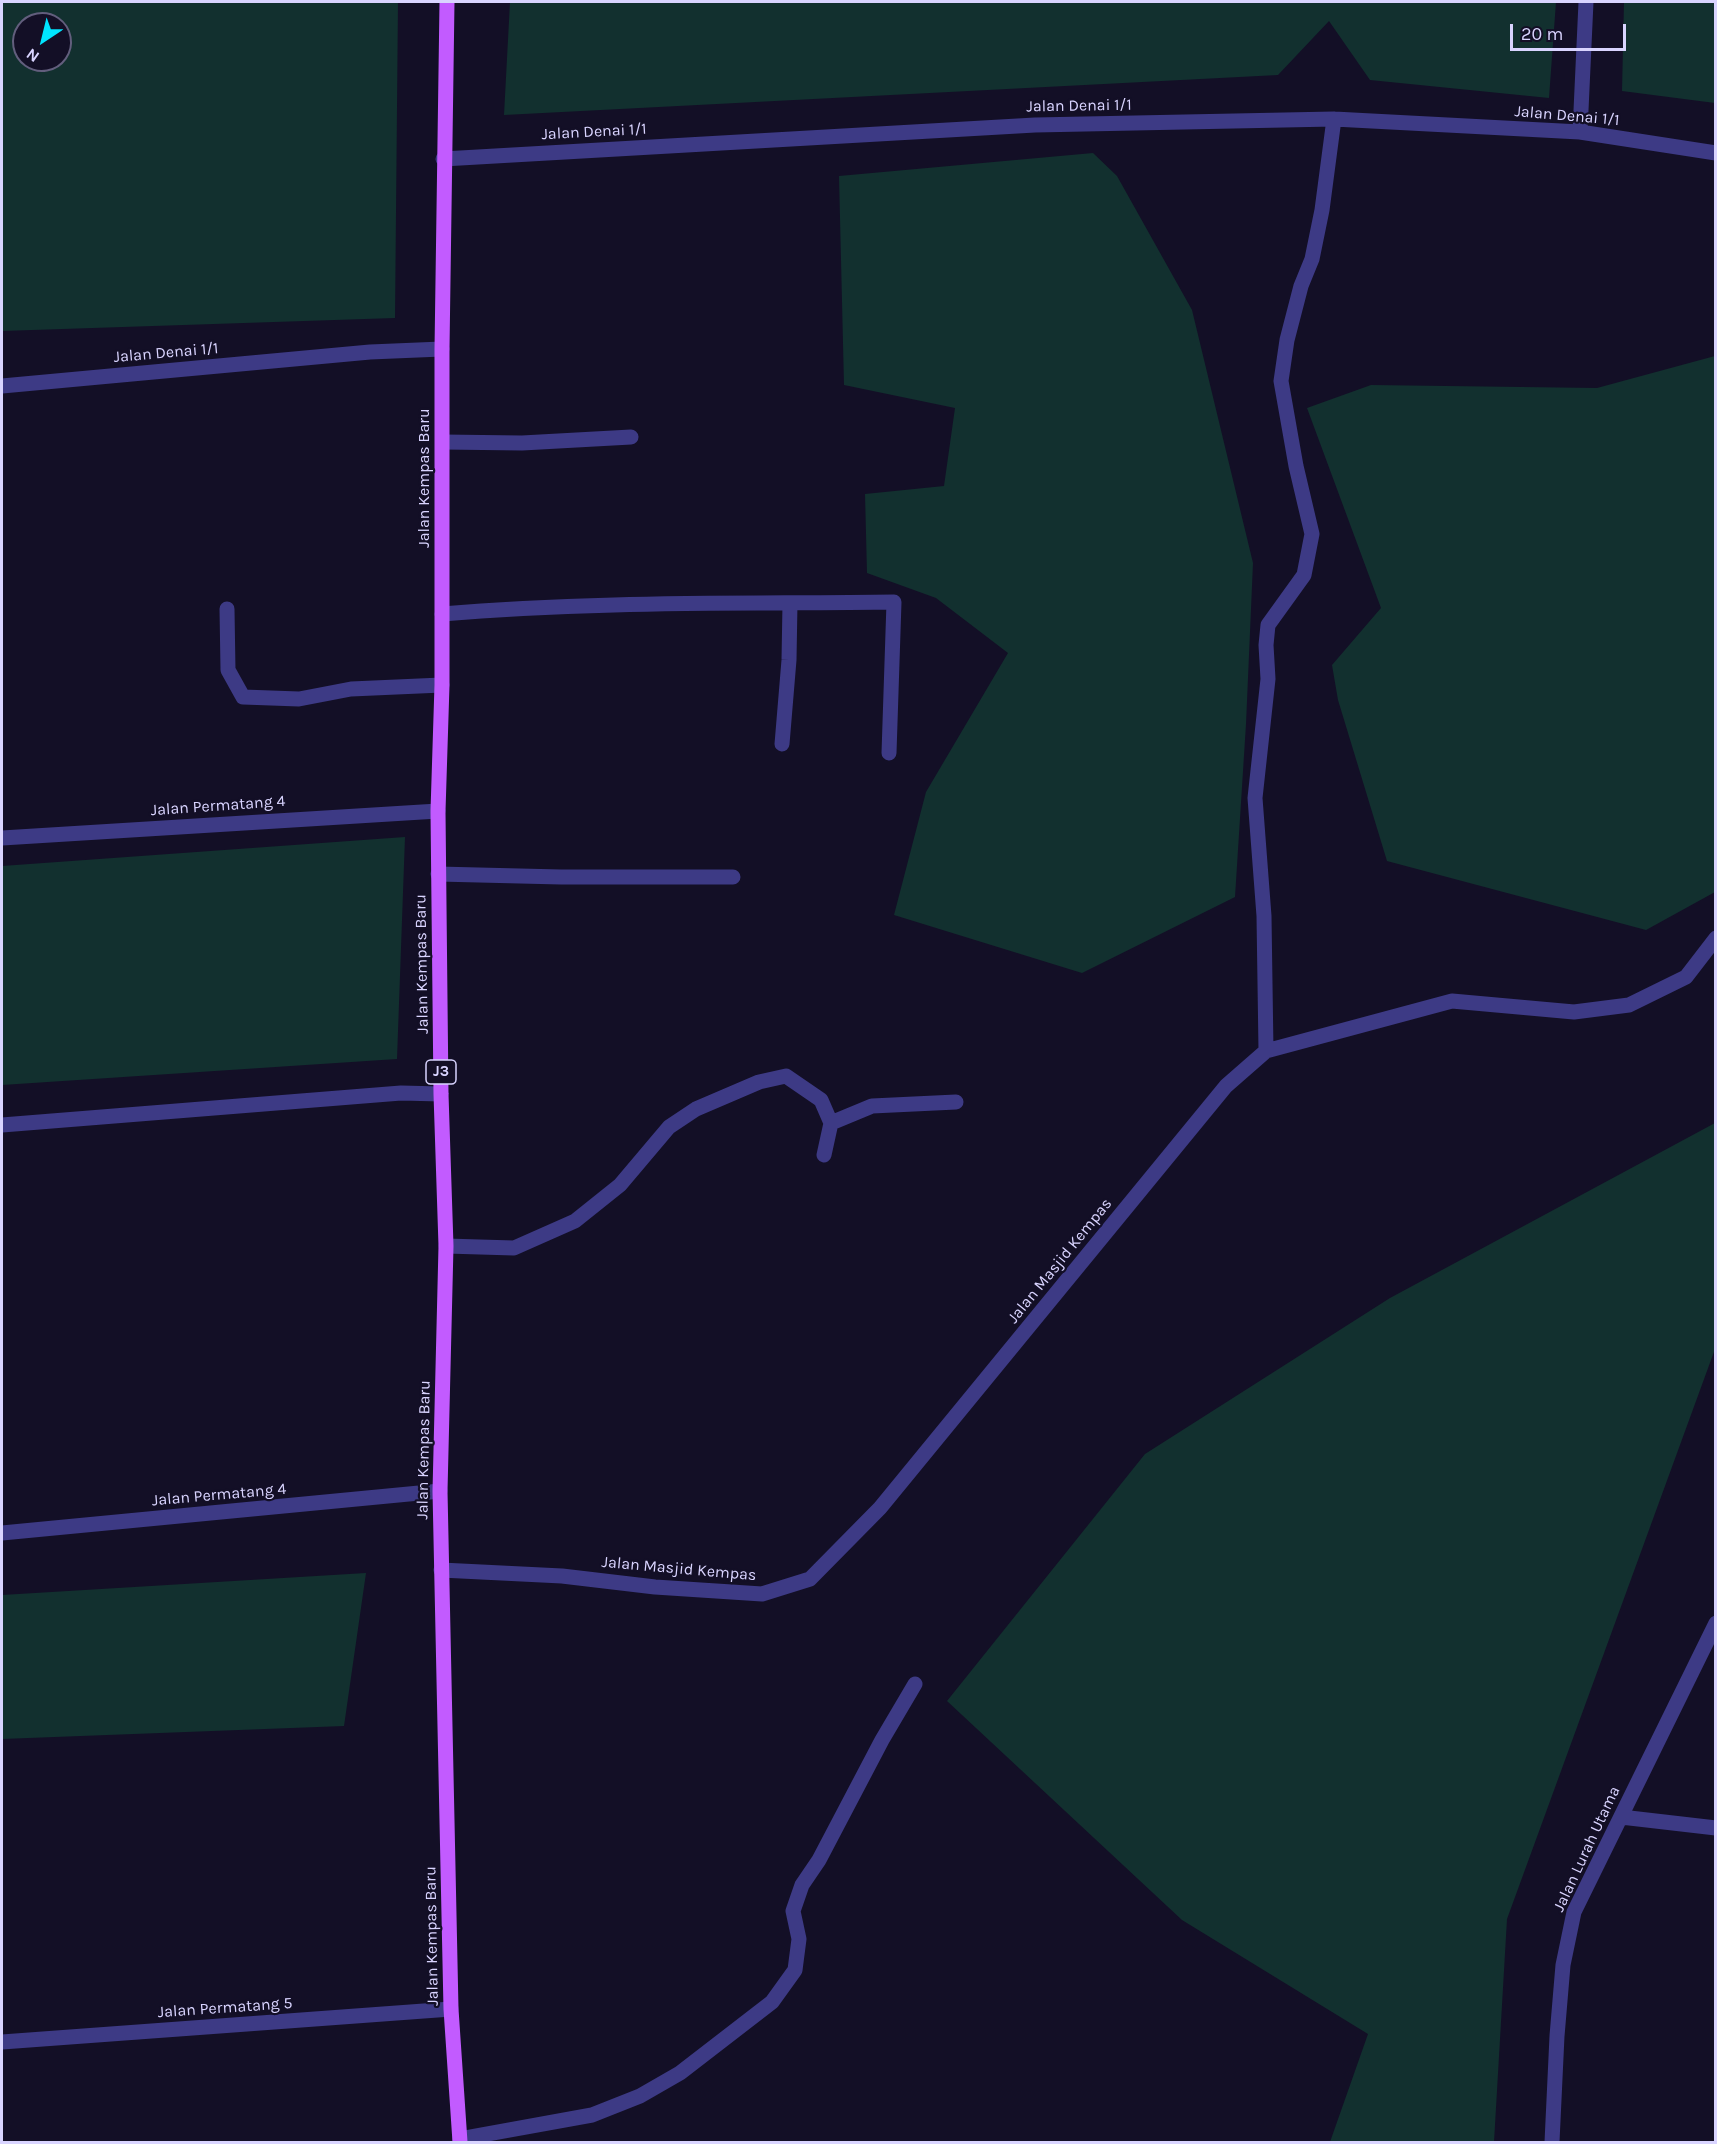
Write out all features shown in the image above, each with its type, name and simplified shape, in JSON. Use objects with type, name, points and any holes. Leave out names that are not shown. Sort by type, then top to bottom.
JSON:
[{"type":"main road","name":"Jalan Kempas Baru","points":[[447,2],[443,159],[442,685],[438,812],[441,1094],[446,1246],[440,1491],[451,2009],[460,2141]]},
{"type":"street","points":[[1580,132],[1586,2]]},
{"type":"street","name":"Jalan Denai 1/1","points":[[443,159],[1035,125],[1334,119],[1580,132],[1716,153]]},
{"type":"street","points":[[1266,1051],[1264,915],[1254,798],[1268,679],[1266,645],[1268,625],[1304,575],[1312,534],[1296,466],[1281,381],[1287,340],[1301,286],[1312,259],[1322,210],[1334,119]]},
{"type":"street","name":"Jalan Denai 1/1","points":[[2,386],[370,352],[442,349]]},
{"type":"street","points":[[443,442],[631,438]]},
{"type":"street","points":[[442,614],[507,609],[759,602],[894,602],[889,753]]},
{"type":"street","points":[[782,744],[789,660],[790,603]]},
{"type":"street","points":[[227,609],[228,670],[243,697],[299,699],[351,689],[442,685]]},
{"type":"street","name":"Jalan Permatang 4","points":[[2,838],[438,812]]},
{"type":"street","points":[[438,874],[733,877]]},
{"type":"street","name":"Jalan Masjid Kempas","points":[[441,1570],[562,1576],[656,1587],[762,1594],[810,1579],[880,1508],[1226,1086],[1266,1051],[1452,1001],[1574,1012],[1629,1005],[1686,977],[1716,938]]},
{"type":"street","points":[[446,1246],[514,1248],[575,1221],[620,1185],[669,1127],[696,1109],[759,1082],[786,1076],[821,1100],[831,1123],[824,1155]]},
{"type":"street","points":[[2,1125],[401,1093],[441,1094]]},
{"type":"street","points":[[831,1123],[872,1106],[956,1102]]},
{"type":"street","name":"Jalan Permatang 4","points":[[2,1533],[440,1491]]},
{"type":"street","name":"Jalan Lurah Utama","points":[[1552,2142],[1563,1965],[1574,1912],[1716,1623]]},
{"type":"street","points":[[460,2141],[592,2115],[640,2096],[680,2073],[771,2002],[795,1970],[799,1939],[793,1911],[802,1885],[819,1860],[882,1740],[915,1684]]},
{"type":"street","points":[[1621,1817],[1716,1828]]},
{"type":"street","name":"Jalan Permatang 5","points":[[2,2042],[451,2009]]},
{"type":"green space","points":[[2,2],[398,2],[395,318],[2,331]]},
{"type":"green space","points":[[510,2],[1556,2],[1549,98],[1370,80],[1329,21],[1278,75],[504,115]]},
{"type":"green space","points":[[1624,2],[1715,2],[1715,103],[1622,91]]},
{"type":"green space","points":[[1093,153],[1117,176],[1192,310],[1253,563],[1235,897],[1082,973],[894,915],[926,792],[1008,653],[936,598],[867,573],[865,494],[944,486],[955,408],[844,385],[839,176]]},
{"type":"green space","points":[[1715,356],[1715,892],[1646,930],[1387,861],[1338,700],[1332,665],[1381,608],[1307,408],[1371,385],[1597,388]]},
{"type":"green space","points":[[405,837],[397,1059],[2,1085],[2,866]]},
{"type":"green space","points":[[1715,1123],[1715,1349],[1507,1919],[1494,2142],[1330,2142],[1368,2034],[1182,1920],[947,1701],[1145,1454],[1390,1298]]},
{"type":"green space","points":[[366,1573],[344,1726],[2,1739],[2,1595]]}]
